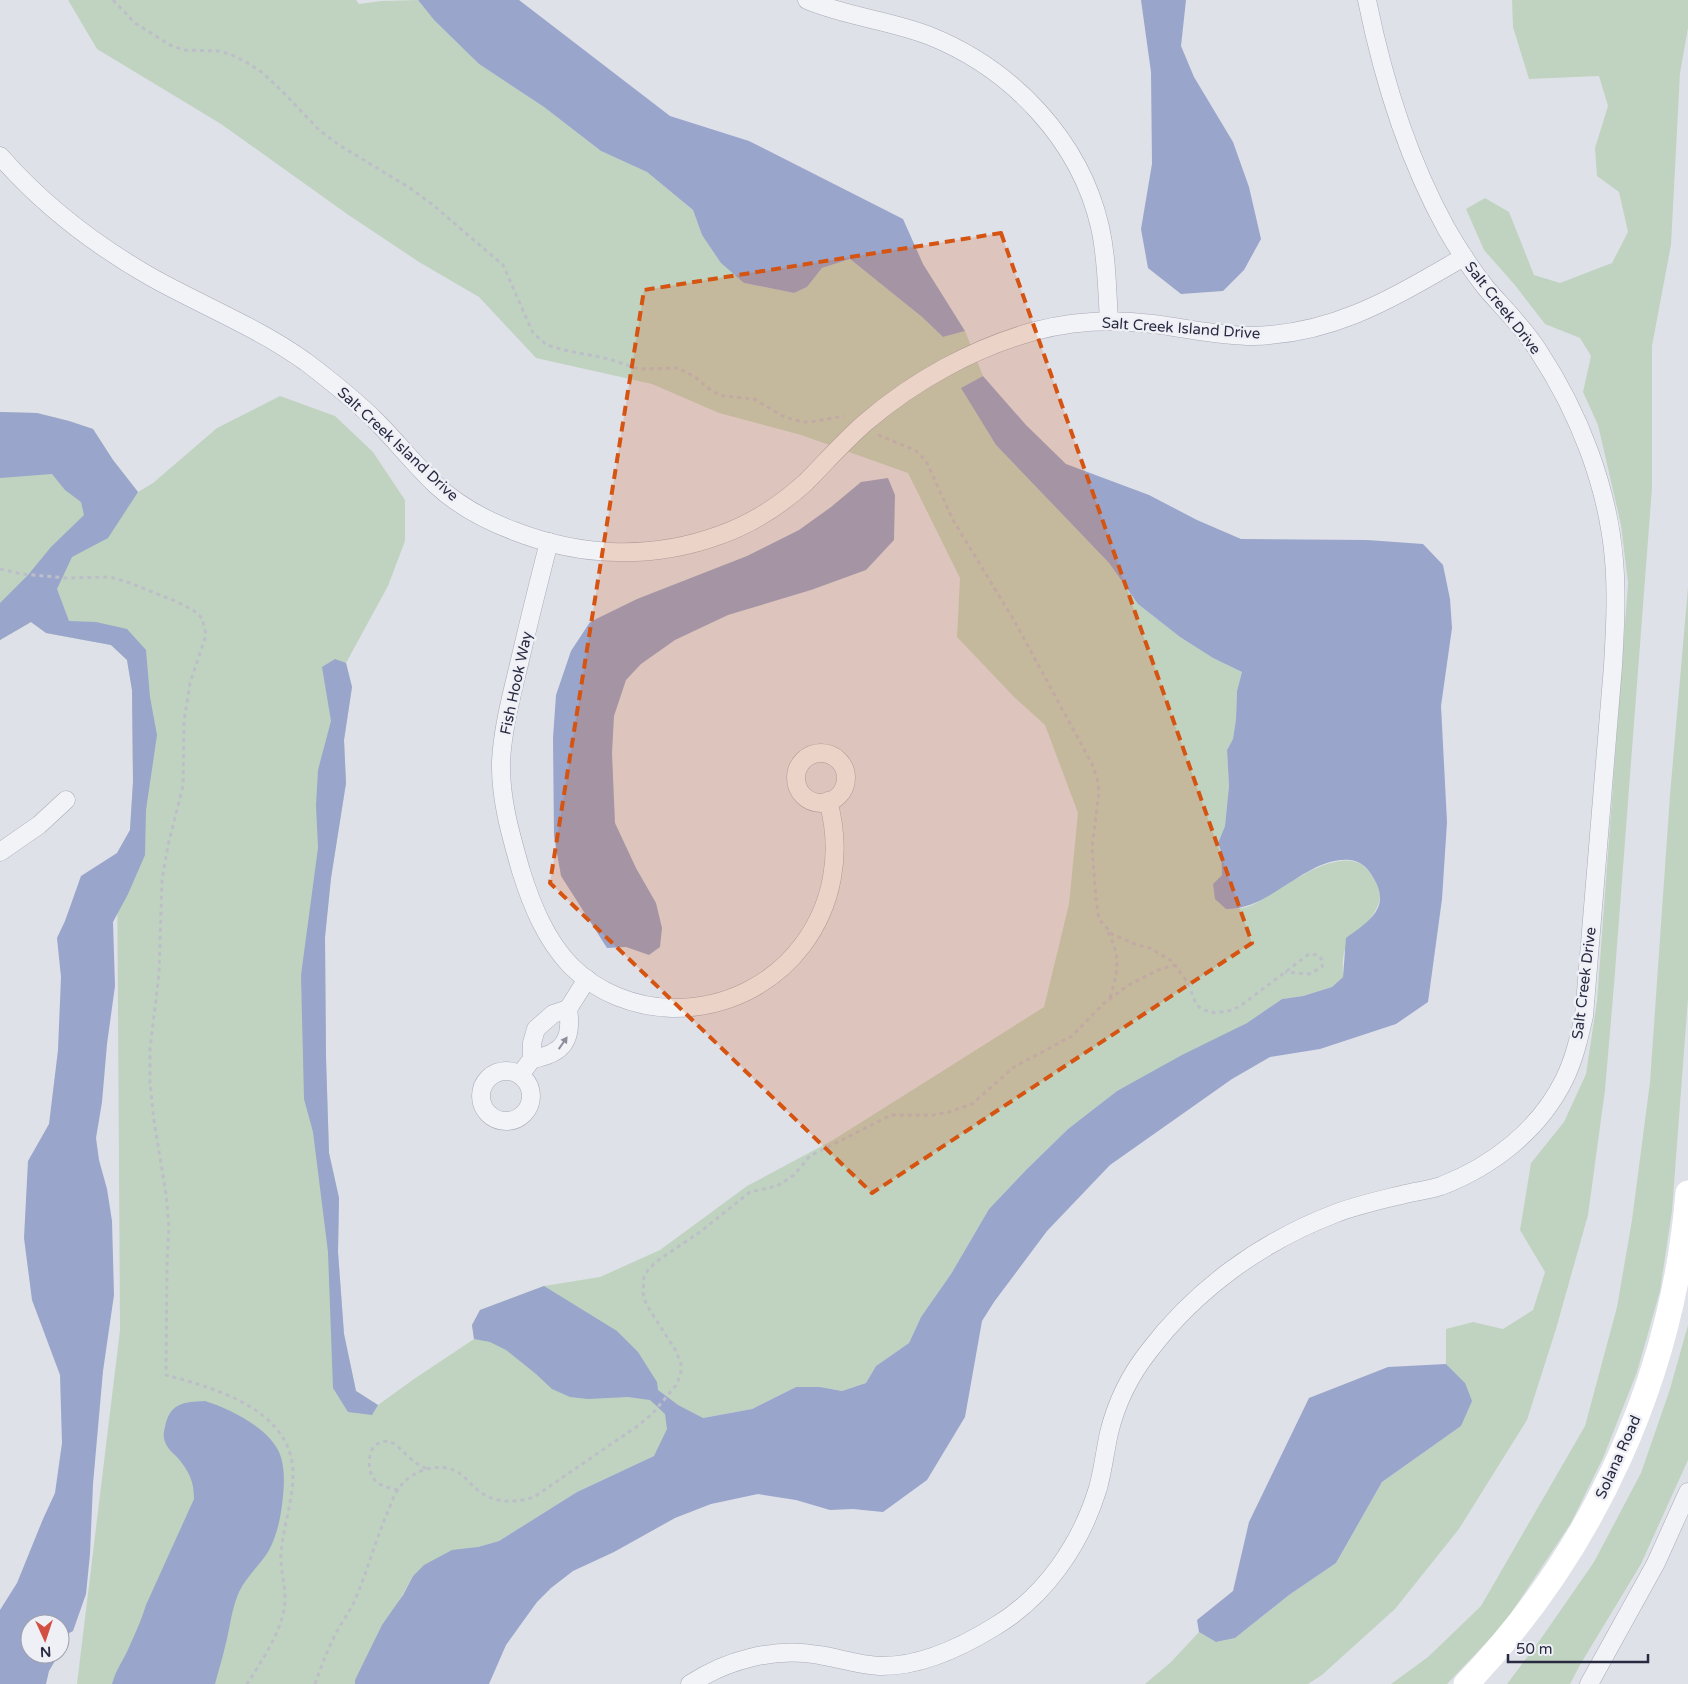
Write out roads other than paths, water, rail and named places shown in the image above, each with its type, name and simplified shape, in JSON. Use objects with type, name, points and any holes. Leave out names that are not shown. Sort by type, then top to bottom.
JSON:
[{"type":"street","points":[[807,0],[828,9],[922,33],[958,49],[997,74],[1033,105],[1053,128],[1074,162],[1091,198],[1100,227],[1106,268],[1109,321]]},
{"type":"street","name":"Salt Creek Drive","points":[[690,1684],[706,1674],[738,1661],[763,1655],[786,1653],[817,1654],[853,1663],[880,1666],[907,1664],[965,1644],[997,1626],[1022,1607],[1044,1585],[1077,1540],[1088,1518],[1099,1485],[1109,1432],[1118,1404],[1131,1377],[1147,1352],[1173,1321],[1202,1293],[1241,1262],[1292,1232],[1334,1214],[1365,1204],[1438,1186],[1494,1159],[1518,1140],[1536,1122],[1552,1101],[1565,1078],[1577,1048],[1584,1016],[1614,666],[1616,612],[1614,559],[1608,518],[1598,478],[1563,392],[1516,320],[1486,287],[1464,257],[1428,192],[1405,139],[1386,81],[1367,0]]},
{"type":"street","name":"Salt Creek Island Drive","points":[[0,156],[34,191],[61,215],[105,249],[152,277],[258,331],[304,361],[347,394],[379,424],[434,483],[454,500],[476,514],[515,531],[549,542],[612,554],[659,550],[688,545],[720,536],[748,524],[780,503],[804,483],[865,423],[901,395],[934,374],[972,354],[1004,341],[1038,330],[1071,324],[1109,321],[1150,323],[1215,334],[1252,336],[1296,332],[1352,317],[1396,297],[1464,257]]},
{"type":"street","name":"Fish Hook Way","points":[[549,542],[505,722],[501,763],[504,804],[512,841],[527,888],[541,923],[554,945],[572,966],[587,979],[612,995],[636,1004],[659,1008],[682,1008],[727,1000],[773,976],[796,956],[808,940],[822,915],[830,891],[834,865],[835,832],[828,802]]},
{"type":"street","points":[[0,852],[39,824],[66,800]]},
{"type":"street","points":[[520,1075],[532,1060],[532,1043],[536,1028],[546,1019],[568,1008],[587,979]]},
{"type":"street","points":[[532,1060],[550,1056],[566,1042],[569,1028],[568,1008]]},
{"type":"street","name":"Solana Road","points":[[1466,1684],[1512,1632],[1548,1586],[1575,1545],[1620,1457],[1647,1391],[1673,1300],[1681,1254],[1688,1193]]},
{"type":"street","points":[[1589,1684],[1656,1564],[1688,1492]]},
{"type":"water","points":[[418,0],[519,0],[670,116],[749,141],[903,219],[923,264],[965,331],[943,337],[922,317],[850,259],[822,268],[807,287],[794,293],[744,283],[721,263],[702,235],[693,210],[647,172],[601,151],[544,107],[479,64],[434,20]]},
{"type":"water","points":[[1141,0],[1186,0],[1181,46],[1194,77],[1233,142],[1249,187],[1261,239],[1244,270],[1223,291],[1181,294],[1148,268],[1141,229],[1152,164],[1151,72]]},
{"type":"water","points":[[983,376],[1026,425],[1066,464],[1149,495],[1197,520],[1241,539],[1367,540],[1423,544],[1443,565],[1450,599],[1452,628],[1441,706],[1447,822],[1442,899],[1428,1002],[1396,1024],[1320,1049],[1270,1057],[1232,1079],[1110,1165],[1047,1231],[994,1302],[982,1321],[965,1417],[927,1480],[883,1512],[853,1509],[830,1510],[796,1500],[758,1494],[711,1504],[675,1518],[614,1552],[573,1571],[551,1588],[537,1602],[506,1645],[489,1684],[355,1684],[355,1680],[382,1625],[403,1595],[413,1576],[424,1565],[452,1550],[478,1547],[499,1541],[577,1492],[654,1456],[667,1429],[665,1414],[650,1400],[628,1397],[588,1399],[570,1397],[552,1389],[506,1350],[490,1342],[474,1339],[472,1325],[480,1310],[544,1286],[617,1331],[638,1352],[657,1382],[658,1390],[678,1405],[703,1418],[752,1409],[796,1387],[820,1387],[842,1391],[866,1383],[876,1366],[909,1343],[921,1317],[951,1274],[989,1209],[1068,1129],[1117,1091],[1182,1055],[1247,1023],[1282,999],[1303,996],[1332,987],[1343,977],[1346,938],[1364,925],[1376,911],[1380,895],[1377,885],[1365,866],[1350,860],[1334,861],[1319,866],[1274,893],[1242,907],[1226,909],[1215,899],[1213,884],[1222,875],[1221,851],[1218,843],[1225,826],[1229,786],[1227,750],[1233,739],[1237,691],[1242,672],[1213,658],[1180,637],[1138,604],[1109,563],[996,445],[961,388]]},
{"type":"water","points":[[0,412],[37,413],[93,429],[113,460],[138,492],[108,538],[72,557],[57,589],[69,621],[96,622],[127,629],[146,650],[150,697],[157,735],[146,810],[145,855],[113,922],[115,986],[96,1138],[112,1221],[114,1295],[103,1371],[86,1594],[73,1631],[70,1633],[70,1614],[20,1614],[20,1664],[53,1664],[49,1671],[46,1684],[0,1684],[0,1610],[17,1583],[55,1493],[62,1443],[60,1375],[32,1300],[24,1238],[28,1161],[49,1124],[58,1050],[61,977],[57,938],[81,876],[117,853],[130,830],[133,782],[132,690],[127,660],[111,645],[46,633],[31,622],[0,640],[0,603],[28,575],[51,547],[84,515],[81,502],[65,490],[52,474],[0,478]]},
{"type":"water","points":[[888,478],[895,495],[894,540],[866,570],[811,590],[728,615],[675,640],[641,664],[626,680],[614,716],[612,753],[615,823],[636,868],[656,903],[662,928],[660,947],[649,955],[626,947],[607,948],[561,876],[554,836],[553,738],[556,695],[571,651],[590,622],[637,599],[747,556],[799,530],[861,482]]},
{"type":"water","points":[[335,659],[346,663],[352,687],[344,740],[346,783],[331,878],[325,937],[329,1153],[339,1198],[338,1252],[344,1334],[356,1391],[378,1405],[372,1415],[348,1412],[333,1388],[328,1252],[313,1132],[304,1099],[301,975],[318,848],[316,805],[318,770],[331,721],[322,667]]},
{"type":"water","points":[[1446,1364],[1465,1383],[1472,1401],[1461,1426],[1382,1482],[1336,1563],[1289,1595],[1235,1638],[1216,1642],[1199,1632],[1197,1620],[1233,1591],[1249,1522],[1309,1398],[1388,1367]]},
{"type":"water","points":[[205,1401],[247,1420],[266,1435],[279,1452],[283,1465],[284,1485],[279,1523],[271,1547],[239,1592],[215,1684],[112,1684],[194,1499],[192,1481],[188,1472],[169,1449],[165,1441],[164,1432],[167,1419],[174,1408],[179,1405]]}]
